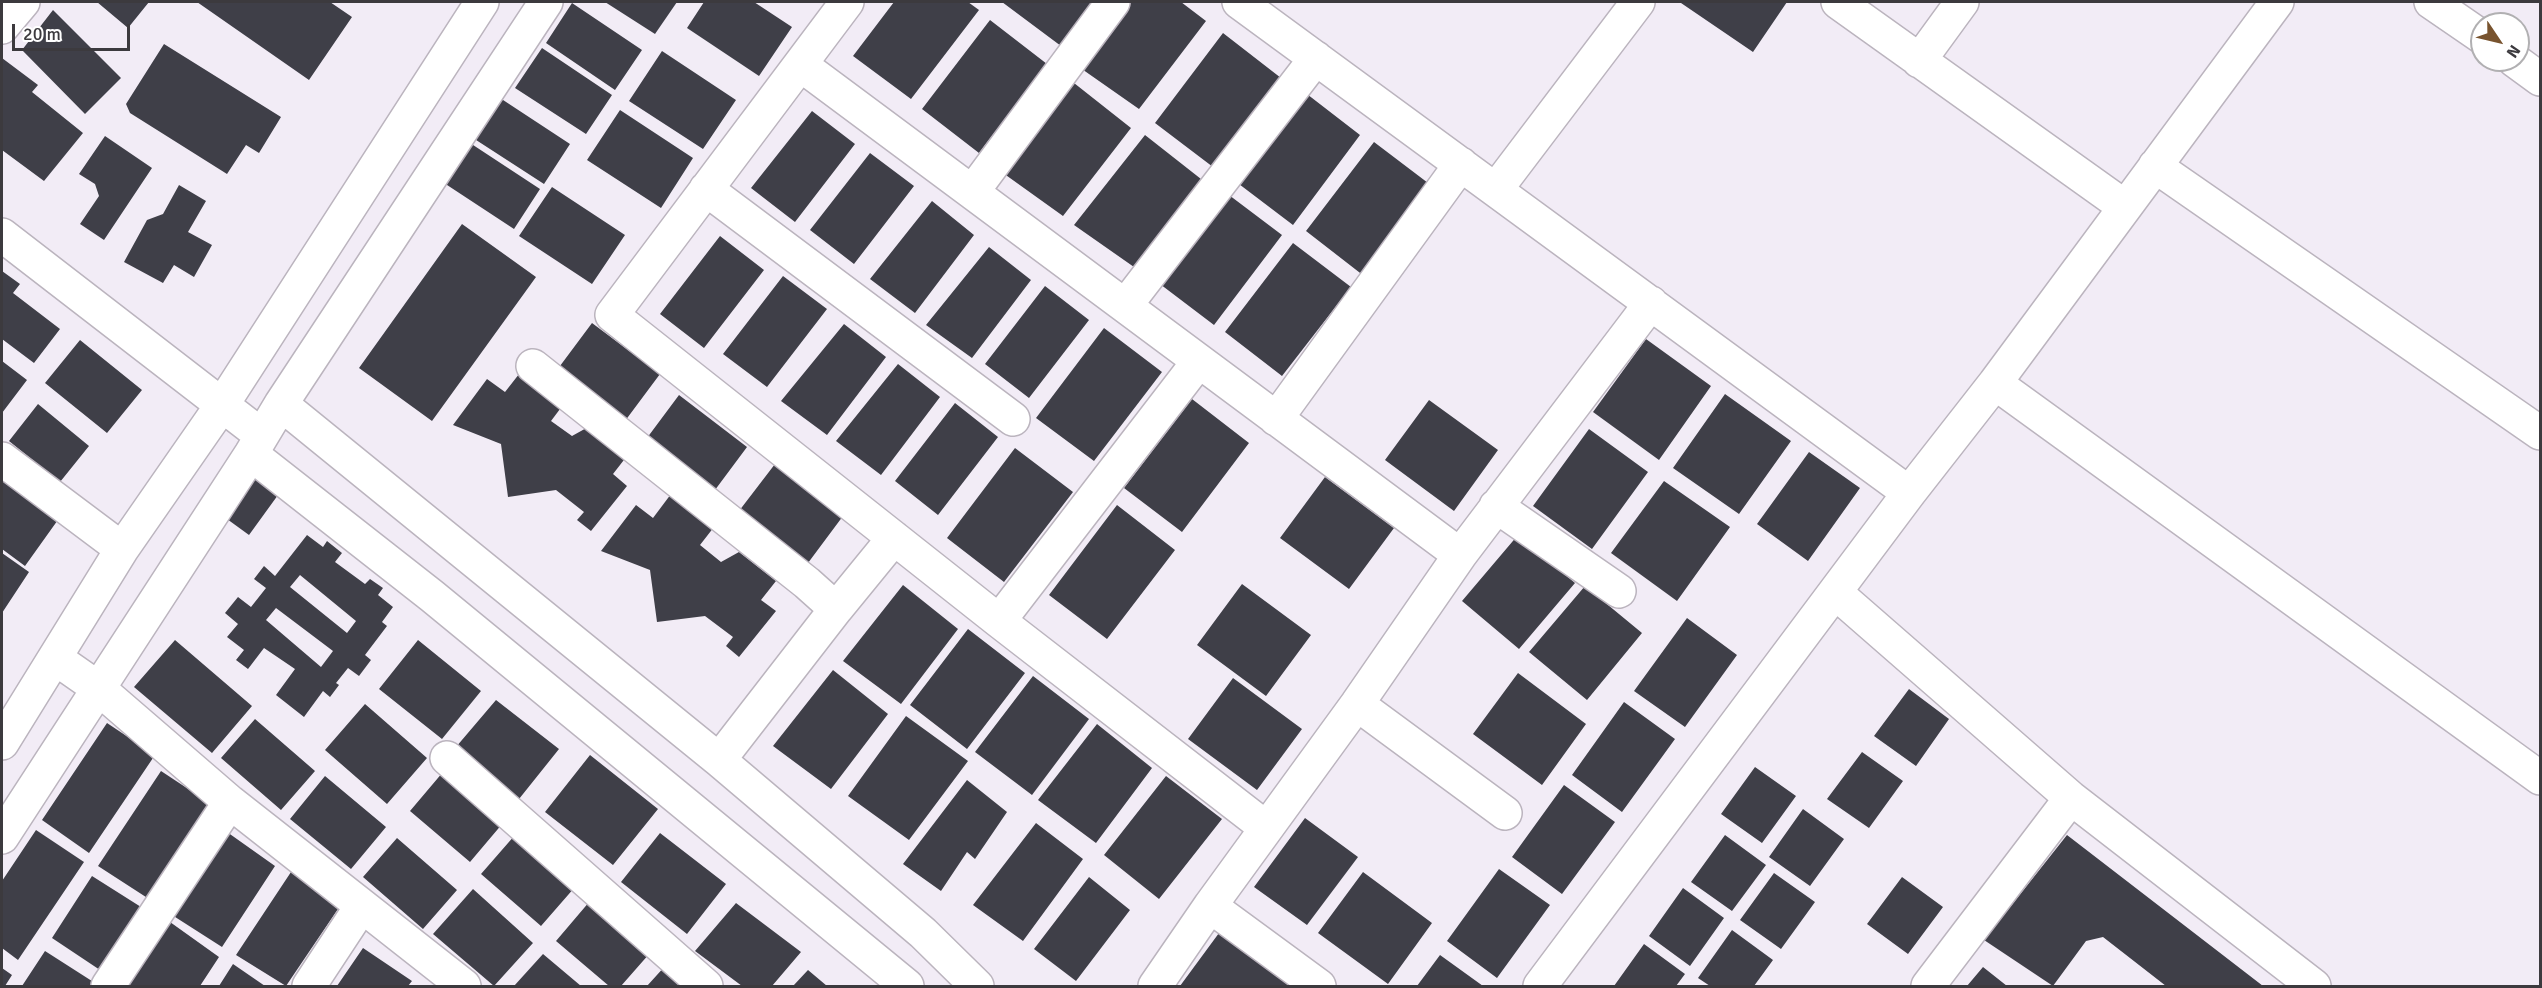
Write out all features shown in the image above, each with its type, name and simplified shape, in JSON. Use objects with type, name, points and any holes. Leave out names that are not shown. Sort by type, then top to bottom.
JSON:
[{"type":"street","points":[[2,27],[22,2]]},
{"type":"street","points":[[2,743],[122,549],[222,405],[482,2]]},
{"type":"street","points":[[2,837],[281,404],[546,2]]},
{"type":"street","points":[[847,2],[612,315],[999,621],[1265,827]]},
{"type":"street","points":[[972,191],[1113,2]]},
{"type":"street","points":[[1239,2],[1497,188],[1909,493]]},
{"type":"street","points":[[1497,188],[1638,2]]},
{"type":"street","points":[[1838,2],[2125,207]]},
{"type":"street","points":[[1918,61],[1962,2]]},
{"type":"street","points":[[1540,987],[1909,493],[1995,383],[2277,2]]},
{"type":"street","points":[[2431,2],[2470,30]]},
{"type":"street","points":[[1125,306],[1316,58]]},
{"type":"street","points":[[801,65],[1460,555]]},
{"type":"street","points":[[1276,418],[1461,164]]},
{"type":"street","points":[[2155,166],[2541,433]]},
{"type":"street","points":[[706,189],[1013,420]]},
{"type":"street","points":[[2,235],[222,405],[256,445],[432,596],[907,987]]},
{"type":"street","points":[[1155,987],[1265,827],[1357,704],[1460,555],[1651,303]]},
{"type":"street","points":[[999,621],[1199,361]]},
{"type":"street","points":[[533,366],[807,583],[836,609]]},
{"type":"street","points":[[1995,383],[2541,778]]},
{"type":"street","points":[[281,404],[718,760],[923,933],[977,987]]},
{"type":"street","points":[[2,459],[122,549]]},
{"type":"street","points":[[1496,506],[1619,591]]},
{"type":"street","points":[[718,760],[894,538]]},
{"type":"street","points":[[1836,593],[2071,798],[2314,987]]},
{"type":"street","points":[[54,658],[98,688],[230,802],[464,987]]},
{"type":"street","points":[[1357,704],[1505,813]]},
{"type":"street","points":[[447,758],[706,987]]},
{"type":"street","points":[[1928,987],[2071,798]]},
{"type":"street","points":[[108,987],[230,802]]},
{"type":"street","points":[[1210,906],[1319,987]]},
{"type":"street","points":[[309,987],[361,907]]},
{"type":"building","points":[[97,2],[149,2],[128,28]]},
{"type":"building","points":[[197,2],[330,2],[352,17],[309,80]]},
{"type":"building","points":[[605,2],[677,2],[655,34]]},
{"type":"building","points":[[704,2],[754,2],[792,27],[759,76],[687,28]]},
{"type":"building","points":[[894,2],[968,2],[979,10],[911,99],[853,56]]},
{"type":"building","points":[[1002,2],[1095,2],[1061,46]]},
{"type":"building","points":[[1131,2],[1181,2],[1206,21],[1139,109],[1079,67]]},
{"type":"building","points":[[1682,2],[1787,2],[1753,52]]},
{"type":"building","points":[[572,3],[642,50],[615,90],[546,43]]},
{"type":"building","points":[[53,10],[121,78],[85,114],[22,50]]},
{"type":"building","points":[[990,20],[1047,64],[979,153],[922,109]]},
{"type":"building","points":[[1223,33],[1281,78],[1213,167],[1155,123]]},
{"type":"building","points":[[164,44],[281,117],[259,153],[246,145],[227,174],[130,113],[126,104]]},
{"type":"building","points":[[542,48],[612,95],[586,134],[515,88]]},
{"type":"building","points":[[662,51],[736,100],[703,149],[629,101]]},
{"type":"building","points":[[2,58],[38,85],[32,92],[83,133],[44,181],[2,150]]},
{"type":"building","points":[[1074,83],[1131,128],[1063,216],[1003,173]]},
{"type":"building","points":[[1303,91],[1360,135],[1293,225],[1235,181]]},
{"type":"building","points":[[500,98],[570,144],[544,184],[473,138]]},
{"type":"building","points":[[620,110],[693,158],[661,208],[587,160]]},
{"type":"building","points":[[812,111],[855,144],[795,222],[751,188]]},
{"type":"building","points":[[1145,135],[1201,179],[1134,267],[1074,225]]},
{"type":"building","points":[[105,136],[152,168],[104,240],[80,224],[99,196],[95,184],[79,174]]},
{"type":"building","points":[[1374,142],[1432,186],[1364,276],[1306,231]]},
{"type":"building","points":[[470,143],[540,189],[514,229],[444,183]]},
{"type":"building","points":[[870,153],[914,186],[854,264],[810,230]]},
{"type":"building","points":[[179,185],[206,201],[188,232],[212,245],[194,277],[174,265],[163,283],[124,262],[147,220],[163,214]]},
{"type":"building","points":[[552,187],[625,235],[592,284],[519,236]]},
{"type":"building","points":[[1225,192],[1282,235],[1214,325],[1156,281]]},
{"type":"building","points":[[932,201],[974,235],[915,313],[870,279]]},
{"type":"building","points":[[462,224],[536,277],[432,421],[359,368]]},
{"type":"building","points":[[720,236],[764,270],[704,348],[660,314]]},
{"type":"building","points":[[1293,243],[1351,287],[1282,376],[1225,332]]},
{"type":"building","points":[[989,247],[1031,280],[972,358],[926,325]]},
{"type":"building","points":[[2,271],[20,284],[13,293],[60,329],[34,363],[2,339]]},
{"type":"building","points":[[783,276],[827,309],[767,387],[723,354]]},
{"type":"building","points":[[1045,286],[1089,320],[1029,398],[985,364]]},
{"type":"building","points":[[592,323],[660,374],[625,421],[557,370]]},
{"type":"building","points":[[844,324],[886,357],[827,435],[781,401]]},
{"type":"building","points":[[1104,328],[1162,372],[1094,461],[1036,418]]},
{"type":"building","points":[[1646,339],[1711,386],[1659,460],[1593,412]]},
{"type":"building","points":[[80,340],[142,390],[107,433],[45,383]]},
{"type":"building","points":[[2,361],[27,380],[2,413]]},
{"type":"building","points":[[898,364],[940,397],[881,475],[836,441]]},
{"type":"building","points":[[523,369],[566,401],[551,421],[572,436],[590,426],[627,456],[613,474],[627,486],[591,531],[577,520],[584,512],[556,490],[508,497],[501,444],[453,425],[487,379],[505,392]]},
{"type":"building","points":[[1725,394],[1791,441],[1739,514],[1673,468]]},
{"type":"building","points":[[679,395],[747,447],[712,494],[644,442]]},
{"type":"building","points":[[1192,399],[1249,443],[1182,532],[1124,488]]},
{"type":"building","points":[[1429,400],[1498,450],[1454,511],[1385,460]]},
{"type":"building","points":[[955,403],[998,437],[938,515],[895,481]]},
{"type":"building","points":[[38,404],[89,446],[60,482],[9,441]]},
{"type":"building","points":[[1589,429],[1648,472],[1592,549],[1533,506]]},
{"type":"building","points":[[1015,448],[1073,492],[1004,582],[947,538]]},
{"type":"building","points":[[1809,452],[1860,488],[1808,561],[1757,524]]},
{"type":"building","points":[[775,464],[843,516],[808,563],[739,511]]},
{"type":"building","points":[[2,475],[60,517],[25,566],[2,549]]},
{"type":"building","points":[[1325,477],[1394,528],[1349,589],[1280,538]]},
{"type":"building","points":[[255,479],[278,495],[249,535],[227,519]]},
{"type":"building","points":[[1664,481],[1730,527],[1677,601],[1611,553]]},
{"type":"building","points":[[671,494],[714,527],[700,545],[721,562],[739,552],[776,581],[761,600],[776,611],[739,657],[726,646],[733,637],[705,616],[657,622],[650,570],[601,551],[636,505],[653,518]]},
{"type":"building","points":[[1117,505],[1175,550],[1107,639],[1049,595]]},
{"type":"building","points":[[307,535],[323,547],[327,541],[342,553],[335,562],[365,584],[370,579],[383,588],[378,595],[393,607],[382,622],[387,626],[365,655],[371,660],[359,676],[348,668],[336,683],[339,685],[330,697],[323,691],[304,717],[276,695],[295,669],[264,648],[248,669],[236,660],[244,650],[227,637],[238,624],[225,613],[238,597],[251,607],[266,588],[254,579],[264,566],[275,576]],"holes":[[[300,575],[356,621],[347,633],[290,587]],[[276,608],[333,651],[321,667],[266,620]]]},
{"type":"building","points":[[1518,535],[1575,583],[1519,649],[1462,601]]},
{"type":"building","points":[[2,553],[29,572],[2,613]]},
{"type":"building","points":[[1242,584],[1311,635],[1266,696],[1197,645]]},
{"type":"building","points":[[903,585],[958,629],[901,704],[843,661]]},
{"type":"building","points":[[1585,586],[1642,633],[1587,700],[1529,652]]},
{"type":"building","points":[[1687,618],[1737,655],[1685,727],[1634,691]]},
{"type":"building","points":[[968,629],[1025,673],[967,749],[910,705]]},
{"type":"building","points":[[175,640],[252,706],[212,753],[134,687]]},
{"type":"building","points":[[418,640],[481,691],[442,739],[379,689]]},
{"type":"building","points":[[833,670],[888,714],[831,789],[773,746]]},
{"type":"building","points":[[1518,673],[1586,724],[1542,785],[1473,734]]},
{"type":"building","points":[[1033,676],[1089,719],[1032,795],[975,752]]},
{"type":"building","points":[[1233,678],[1302,729],[1257,790],[1188,739]]},
{"type":"building","points":[[1909,689],[1949,719],[1916,766],[1874,736]]},
{"type":"building","points":[[496,700],[559,749],[519,799],[456,747]]},
{"type":"building","points":[[1624,702],[1675,739],[1622,812],[1572,775]]},
{"type":"building","points":[[365,704],[427,758],[387,804],[325,750]]},
{"type":"building","points":[[906,716],[968,761],[909,840],[848,796]]},
{"type":"building","points":[[255,719],[315,771],[281,810],[221,758]]},
{"type":"building","points":[[107,723],[155,755],[89,853],[42,820]]},
{"type":"building","points":[[1097,724],[1152,768],[1096,843],[1038,800]]},
{"type":"building","points":[[1862,752],[1903,781],[1869,828],[1827,799]]},
{"type":"building","points":[[590,755],[658,809],[613,865],[545,812]]},
{"type":"building","points":[[1755,767],[1796,796],[1762,843],[1721,814]]},
{"type":"building","points":[[161,771],[211,804],[149,899],[98,866]]},
{"type":"building","points":[[443,772],[503,823],[470,862],[410,811]]},
{"type":"building","points":[[325,776],[386,827],[351,869],[290,819]]},
{"type":"building","points":[[1166,776],[1222,819],[1159,899],[1104,855]]},
{"type":"building","points":[[967,780],[1007,812],[975,859],[967,852],[941,891],[903,864]]},
{"type":"building","points":[[1564,785],[1615,822],[1562,894],[1512,857]]},
{"type":"building","points":[[1803,809],[1844,839],[1810,886],[1769,857]]},
{"type":"building","points":[[1305,818],[1358,857],[1307,925],[1254,887]]},
{"type":"building","points":[[1036,823],[1083,859],[1023,941],[973,905]]},
{"type":"building","points":[[36,830],[84,862],[18,960],[2,948],[2,881]]},
{"type":"building","points":[[227,832],[275,866],[222,947],[172,915]]},
{"type":"building","points":[[660,833],[726,884],[687,934],[621,882]]},
{"type":"building","points":[[515,835],[575,887],[541,926],[481,874]]},
{"type":"building","points":[[1725,835],[1766,865],[1732,911],[1691,882]]},
{"type":"building","points":[[2067,835],[2263,986],[2166,986],[2103,937],[2086,941],[2053,986],[1984,940]]},
{"type":"building","points":[[397,838],[457,890],[423,929],[363,877]]},
{"type":"building","points":[[1499,869],[1550,905],[1497,978],[1447,941]]},
{"type":"building","points":[[291,872],[340,906],[286,986],[236,955]]},
{"type":"building","points":[[1363,872],[1432,923],[1388,984],[1318,933]]},
{"type":"building","points":[[1774,873],[1815,902],[1781,949],[1740,920]]},
{"type":"building","points":[[92,876],[141,907],[100,970],[52,938]]},
{"type":"building","points":[[1089,877],[1130,910],[1076,981],[1034,949]]},
{"type":"building","points":[[1902,877],[1943,907],[1908,954],[1867,924]]},
{"type":"building","points":[[1683,888],[1724,918],[1690,966],[1649,936]]},
{"type":"building","points":[[473,889],[533,943],[494,986],[433,934]]},
{"type":"building","points":[[590,901],[650,953],[621,986],[609,986],[556,941]]},
{"type":"building","points":[[736,903],[801,952],[772,986],[742,986],[695,951]]},
{"type":"building","points":[[170,922],[219,957],[200,986],[128,986]]},
{"type":"building","points":[[1732,930],[1773,960],[1754,986],[1710,986],[1698,978]]},
{"type":"building","points":[[1219,933],[1289,985],[1180,986]]},
{"type":"building","points":[[1644,944],[1685,974],[1676,986],[1614,986]]},
{"type":"building","points":[[363,948],[412,981],[408,986],[337,986]]},
{"type":"building","points":[[45,951],[95,983],[93,986],[22,986]]},
{"type":"building","points":[[543,954],[581,986],[514,986]]},
{"type":"building","points":[[1440,955],[1483,986],[1417,986]]},
{"type":"building","points":[[233,964],[265,986],[219,986]]},
{"type":"building","points":[[666,965],[691,986],[647,986]]},
{"type":"building","points":[[1983,967],[2007,986],[1967,986]]},
{"type":"building","points":[[2,968],[12,975],[5,986],[2,986]]},
{"type":"building","points":[[808,970],[827,986],[793,986]]}]
